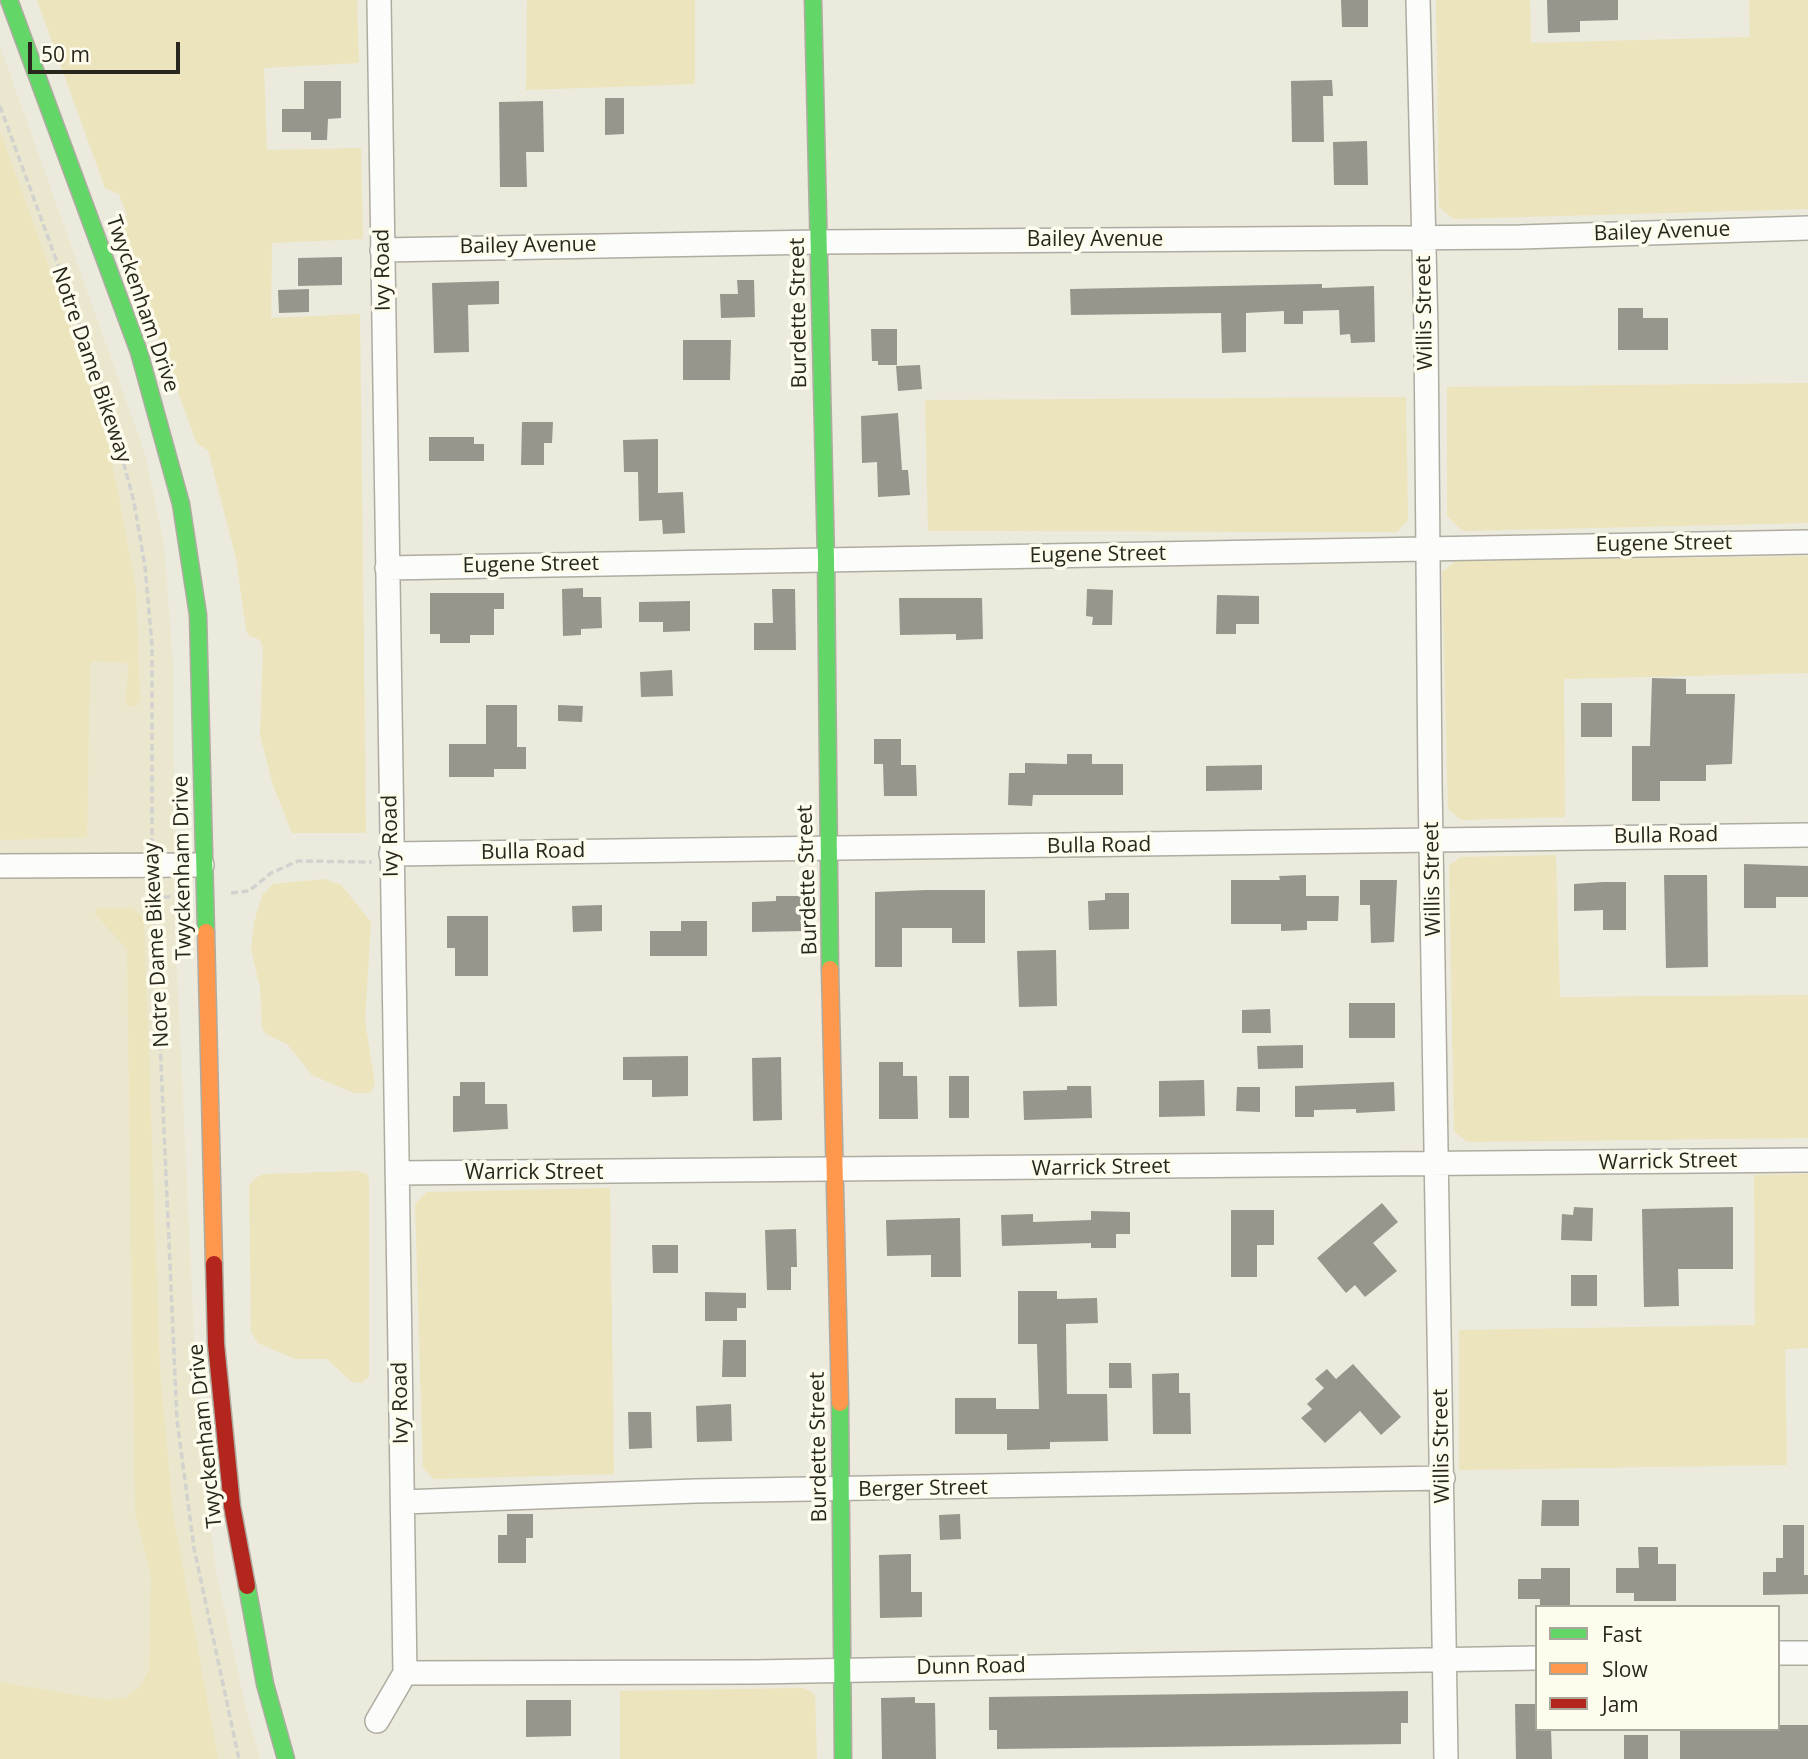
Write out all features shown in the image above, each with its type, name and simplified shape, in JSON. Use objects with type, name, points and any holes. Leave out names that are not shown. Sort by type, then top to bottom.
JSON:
[{"type":"street","name":"Twyckenham Drive","points":[[9,0],[139,352],[180,504],[198,615],[202,865],[217,1357],[232,1506],[265,1684],[286,1759]]},
{"type":"street","name":"Ivy Road","points":[[379,0],[405,1673]]},
{"type":"street","name":"Burdette Street","points":[[813,0],[826,559],[827,848],[842,1490],[843,1759]]},
{"type":"street","name":"Willis Street","points":[[1418,0],[1429,548],[1446,1759]]},
{"type":"street","name":"Bailey Avenue","points":[[382,250],[819,242],[1424,237],[1808,228]]},
{"type":"street","name":"Eugene Street","points":[[387,568],[1808,542]]},
{"type":"street","name":"Bulla Road","points":[[391,858],[827,848],[1808,835]]},
{"type":"street","points":[[0,866],[202,865]]},
{"type":"street","name":"Warrick Street","points":[[397,1173],[1807,1160]]},
{"type":"street","name":"Berger Street","points":[[402,1502],[695,1491],[1443,1478]]},
{"type":"street","points":[[1780,1653],[1808,1653]]},
{"type":"street","name":"Dunn Road","points":[[405,1673],[1535,1658]]},
{"type":"street","points":[[377,1721],[405,1673]]},
{"type":"path","name":"Notre Dame Bikeway","points":[[0,106],[106,396],[134,502],[145,567],[152,645],[153,898],[179,1441],[194,1548],[239,1759]]},
{"type":"path","points":[[153,898],[249,891],[271,873],[298,861],[391,858]]},
{"type":"shaded area","points":[[37,0],[357,0],[359,63],[264,68],[267,150],[361,148],[363,239],[272,243],[271,318],[360,314],[366,833],[292,833],[273,785],[260,735],[263,648],[260,640],[249,636],[246,630],[236,558],[208,450],[197,444],[118,227],[120,219],[127,215],[119,194],[105,188]]},
{"type":"shaded area","points":[[527,0],[695,0],[695,84],[526,90]]},
{"type":"shaded area","points":[[1436,0],[1530,0],[1531,43],[1750,37],[1749,0],[1808,0],[1808,209],[1454,219],[1439,207]]},
{"type":"shaded area","points":[[0,46],[145,454],[164,545],[173,665],[175,932],[199,1441],[216,1571],[246,1709],[260,1759],[0,1759]]},
{"type":"shaded area","points":[[0,131],[78,347],[110,451],[136,589],[140,698],[137,705],[130,707],[125,704],[129,663],[92,661],[90,664],[87,837],[0,840]]},
{"type":"shaded area","points":[[1808,383],[1808,523],[1463,531],[1447,516],[1447,387]]},
{"type":"shaded area","points":[[1406,397],[1408,520],[1397,532],[928,531],[925,400]]},
{"type":"shaded area","points":[[1808,556],[1808,673],[1564,679],[1565,817],[1461,820],[1448,809],[1442,572],[1455,561]]},
{"type":"shaded area","points":[[1556,855],[1560,997],[1808,995],[1808,1138],[1467,1142],[1454,1131],[1449,866],[1460,857]]},
{"type":"shaded area","points":[[324,879],[341,885],[371,922],[365,1021],[375,1084],[370,1093],[354,1093],[312,1075],[287,1044],[266,1034],[262,1028],[260,988],[251,949],[254,923],[262,895],[273,884]]},
{"type":"shaded area","points":[[97,908],[133,908],[144,919],[160,1372],[173,1514],[218,1759],[0,1759],[0,1682],[105,1700],[125,1698],[140,1687],[149,1670],[151,1575],[135,1512],[127,949],[95,914]]},
{"type":"shaded area","points":[[358,1171],[367,1174],[369,1180],[369,1377],[361,1383],[352,1382],[327,1359],[295,1359],[258,1343],[251,1332],[249,1186],[255,1178],[264,1174]]},
{"type":"shaded area","points":[[1808,1174],[1808,1348],[1785,1349],[1787,1465],[1459,1470],[1459,1330],[1755,1325],[1754,1175]]},
{"type":"shaded area","points":[[610,1188],[614,1474],[434,1479],[423,1468],[415,1204],[427,1192]]},
{"type":"shaded area","points":[[804,1688],[815,1695],[817,1759],[620,1759],[620,1691]]},
{"type":"building","points":[[1341,0],[1368,0],[1368,27],[1342,27]]},
{"type":"building","points":[[1547,0],[1618,0],[1618,20],[1580,21],[1580,32],[1548,33]]},
{"type":"building","points":[[1332,80],[1333,96],[1323,96],[1324,142],[1292,142],[1291,81]]},
{"type":"building","points":[[304,81],[341,81],[341,118],[328,119],[327,140],[311,140],[311,132],[282,132],[282,109],[304,109]]},
{"type":"building","points":[[605,98],[624,98],[624,134],[605,135]]},
{"type":"building","points":[[543,101],[544,152],[526,152],[527,187],[500,187],[499,102]]},
{"type":"building","points":[[1367,141],[1368,185],[1334,185],[1333,142]]},
{"type":"building","points":[[342,257],[342,285],[298,286],[298,258]]},
{"type":"building","points":[[737,280],[754,280],[755,317],[721,318],[720,294],[738,294]]},
{"type":"building","points":[[499,281],[499,304],[468,305],[469,352],[434,353],[432,283]]},
{"type":"building","points":[[1322,284],[1322,288],[1374,286],[1375,342],[1351,343],[1350,334],[1340,335],[1339,310],[1303,311],[1303,324],[1284,324],[1284,311],[1246,313],[1246,352],[1222,353],[1221,313],[1071,315],[1070,289]]},
{"type":"building","points":[[309,289],[309,312],[279,313],[278,290]]},
{"type":"building","points":[[1618,308],[1643,308],[1643,318],[1668,318],[1668,350],[1618,350]]},
{"type":"building","points":[[871,329],[897,329],[897,365],[878,365],[878,361],[872,361]]},
{"type":"building","points":[[683,340],[731,340],[730,380],[683,380]]},
{"type":"building","points":[[920,365],[922,389],[898,391],[896,366]]},
{"type":"building","points":[[898,413],[902,470],[908,470],[910,495],[878,497],[877,462],[862,463],[861,416]]},
{"type":"building","points":[[522,422],[553,422],[552,443],[544,443],[544,465],[521,465]]},
{"type":"building","points":[[429,437],[474,437],[474,444],[484,444],[484,461],[429,461]]},
{"type":"building","points":[[658,439],[658,493],[683,492],[685,533],[663,534],[662,520],[639,521],[638,472],[624,472],[623,440]]},
{"type":"building","points":[[583,588],[583,597],[601,597],[602,628],[581,629],[581,635],[563,636],[562,589]]},
{"type":"building","points":[[772,589],[795,589],[796,650],[754,650],[754,623],[773,623]]},
{"type":"building","points":[[1087,589],[1113,590],[1112,625],[1092,625],[1093,617],[1086,616]]},
{"type":"building","points":[[430,593],[504,593],[504,609],[494,609],[494,635],[470,635],[470,643],[440,643],[440,634],[430,634]]},
{"type":"building","points":[[1217,595],[1259,596],[1259,624],[1236,624],[1236,634],[1216,634]]},
{"type":"building","points":[[899,598],[982,598],[983,639],[956,640],[956,634],[900,635]]},
{"type":"building","points":[[690,601],[690,631],[663,632],[663,622],[639,622],[639,602]]},
{"type":"building","points":[[672,670],[673,696],[641,697],[640,672]]},
{"type":"building","points":[[1652,678],[1686,679],[1686,694],[1735,694],[1732,764],[1706,765],[1706,781],[1660,781],[1660,801],[1632,801],[1632,746],[1650,746]]},
{"type":"building","points":[[1581,703],[1612,703],[1612,737],[1581,737]]},
{"type":"building","points":[[486,705],[517,705],[517,747],[526,747],[526,769],[494,769],[494,777],[449,777],[449,744],[486,744]]},
{"type":"building","points":[[558,705],[583,706],[582,722],[558,721]]},
{"type":"building","points":[[874,739],[901,739],[901,765],[916,765],[917,796],[884,796],[883,764],[874,764]]},
{"type":"building","points":[[1067,754],[1092,754],[1092,764],[1123,764],[1123,795],[1033,795],[1032,806],[1008,805],[1009,773],[1025,773],[1025,763],[1067,764]]},
{"type":"building","points":[[1262,765],[1262,790],[1206,791],[1206,766]]},
{"type":"building","points":[[1744,864],[1808,866],[1808,897],[1776,897],[1776,908],[1744,908]]},
{"type":"building","points":[[1306,875],[1306,896],[1339,896],[1338,921],[1307,921],[1307,930],[1281,931],[1281,924],[1231,924],[1231,880],[1280,880],[1279,876]]},
{"type":"building","points":[[1664,875],[1707,875],[1708,967],[1666,968]]},
{"type":"building","points":[[1360,880],[1397,880],[1394,942],[1371,943],[1370,905],[1360,905]]},
{"type":"building","points":[[1626,882],[1626,930],[1603,930],[1603,910],[1574,911],[1574,884]]},
{"type":"building","points":[[985,890],[985,943],[952,943],[952,928],[902,928],[902,967],[875,967],[875,892]]},
{"type":"building","points":[[1105,893],[1129,893],[1129,929],[1089,930],[1088,901],[1105,900]]},
{"type":"building","points":[[776,896],[805,896],[805,931],[752,932],[752,902],[776,901]]},
{"type":"building","points":[[602,905],[602,931],[573,932],[572,906]]},
{"type":"building","points":[[447,916],[488,916],[488,976],[455,976],[455,948],[447,948]]},
{"type":"building","points":[[681,921],[707,921],[707,956],[650,956],[650,931],[681,931]]},
{"type":"building","points":[[1056,950],[1057,1006],[1019,1007],[1017,951]]},
{"type":"building","points":[[1349,1003],[1395,1003],[1395,1038],[1349,1038]]},
{"type":"building","points":[[1270,1009],[1271,1033],[1242,1033],[1242,1010]]},
{"type":"building","points":[[1303,1045],[1303,1068],[1258,1069],[1257,1046]]},
{"type":"building","points":[[688,1056],[688,1096],[652,1097],[652,1080],[623,1080],[623,1057]]},
{"type":"building","points":[[781,1057],[782,1120],[753,1121],[752,1058]]},
{"type":"building","points":[[879,1062],[903,1062],[903,1076],[917,1076],[918,1119],[879,1119]]},
{"type":"building","points":[[949,1076],[969,1076],[969,1118],[949,1118]]},
{"type":"building","points":[[1204,1080],[1205,1116],[1159,1117],[1159,1081]]},
{"type":"building","points":[[460,1082],[485,1082],[485,1104],[507,1104],[508,1129],[453,1132],[453,1096],[460,1096]]},
{"type":"building","points":[[1394,1082],[1395,1111],[1356,1113],[1356,1109],[1314,1110],[1314,1117],[1295,1117],[1295,1086]]},
{"type":"building","points":[[1067,1086],[1091,1086],[1092,1118],[1024,1120],[1023,1091],[1067,1090]]},
{"type":"building","points":[[1237,1087],[1260,1087],[1260,1112],[1236,1111]]},
{"type":"building","points":[[1382,1203],[1398,1222],[1373,1243],[1397,1271],[1365,1297],[1355,1285],[1346,1293],[1317,1258]]},
{"type":"building","points":[[1574,1207],[1593,1208],[1592,1241],[1561,1240],[1562,1214],[1573,1215]]},
{"type":"building","points":[[1733,1207],[1733,1269],[1678,1269],[1679,1306],[1644,1307],[1642,1209]]},
{"type":"building","points":[[1231,1210],[1274,1210],[1274,1245],[1257,1245],[1257,1277],[1231,1277]]},
{"type":"building","points":[[1091,1211],[1130,1212],[1130,1234],[1116,1234],[1116,1248],[1091,1248],[1091,1243],[1002,1246],[1001,1215],[1033,1214],[1033,1222],[1091,1220]]},
{"type":"building","points":[[960,1218],[961,1277],[931,1277],[931,1255],[887,1256],[886,1220]]},
{"type":"building","points":[[796,1229],[797,1267],[791,1267],[791,1290],[767,1290],[765,1230]]},
{"type":"building","points":[[652,1245],[678,1245],[678,1273],[653,1273]]},
{"type":"building","points":[[1571,1275],[1597,1275],[1597,1306],[1571,1306]]},
{"type":"building","points":[[1018,1291],[1057,1291],[1057,1299],[1097,1298],[1098,1323],[1066,1324],[1067,1394],[1107,1394],[1108,1441],[1050,1442],[1050,1449],[1007,1450],[1007,1434],[955,1434],[955,1398],[996,1398],[996,1409],[1039,1409],[1037,1344],[1018,1344]]},
{"type":"building","points":[[705,1292],[746,1293],[746,1308],[737,1308],[737,1321],[705,1321]]},
{"type":"building","points":[[723,1340],[746,1340],[746,1377],[722,1377]]},
{"type":"building","points":[[1109,1363],[1131,1363],[1132,1388],[1109,1388]]},
{"type":"building","points":[[1353,1364],[1401,1417],[1381,1435],[1360,1411],[1325,1443],[1301,1418],[1312,1409],[1307,1404],[1324,1388],[1315,1379],[1327,1369],[1336,1379]]},
{"type":"building","points":[[1179,1373],[1179,1393],[1190,1393],[1191,1434],[1153,1434],[1152,1374]]},
{"type":"building","points":[[731,1404],[732,1441],[697,1442],[696,1406]]},
{"type":"building","points":[[628,1412],[651,1412],[652,1448],[629,1449]]},
{"type":"building","points":[[1542,1500],[1579,1500],[1579,1526],[1541,1526]]},
{"type":"building","points":[[507,1514],[533,1514],[533,1538],[526,1538],[526,1563],[498,1563],[498,1535],[507,1535]]},
{"type":"building","points":[[960,1514],[961,1539],[940,1540],[939,1515]]},
{"type":"building","points":[[1783,1525],[1804,1525],[1804,1575],[1808,1575],[1808,1594],[1763,1595],[1763,1572],[1776,1572],[1776,1558],[1783,1558]]},
{"type":"building","points":[[1638,1547],[1658,1547],[1658,1564],[1676,1564],[1676,1601],[1634,1601],[1634,1593],[1616,1593],[1616,1568],[1639,1568]]},
{"type":"building","points":[[911,1554],[911,1592],[922,1592],[922,1617],[880,1618],[879,1555]]},
{"type":"building","points":[[1541,1568],[1570,1568],[1570,1605],[1540,1605],[1540,1599],[1518,1599],[1518,1579],[1541,1579]]},
{"type":"building","points":[[1408,1691],[1408,1723],[1401,1723],[1401,1744],[997,1749],[997,1730],[989,1730],[989,1697]]},
{"type":"building","points":[[915,1697],[915,1703],[935,1703],[936,1759],[882,1759],[881,1698]]},
{"type":"building","points":[[526,1700],[571,1700],[571,1736],[526,1737]]},
{"type":"building","points":[[1515,1704],[1535,1704],[1535,1731],[1551,1731],[1552,1759],[1516,1759]]},
{"type":"building","points":[[1780,1725],[1808,1725],[1808,1759],[1680,1759],[1680,1731],[1780,1731]]},
{"type":"building","points":[[1624,1735],[1648,1735],[1648,1759],[1624,1759]]},
{"type":"traffic: fast","points":[[9,0],[139,352],[181,504],[198,615],[206,932]]},
{"type":"traffic: fast","points":[[813,0],[826,559],[830,969]]},
{"type":"traffic: fast","points":[[840,1403],[843,1759]]},
{"type":"traffic: fast","points":[[247,1586],[265,1684],[286,1759]]},
{"type":"traffic: slow","points":[[206,932],[214,1264]]},
{"type":"traffic: slow","points":[[830,969],[840,1403]]},
{"type":"traffic: jam","points":[[214,1264],[216,1344],[232,1506],[247,1586]]}]
